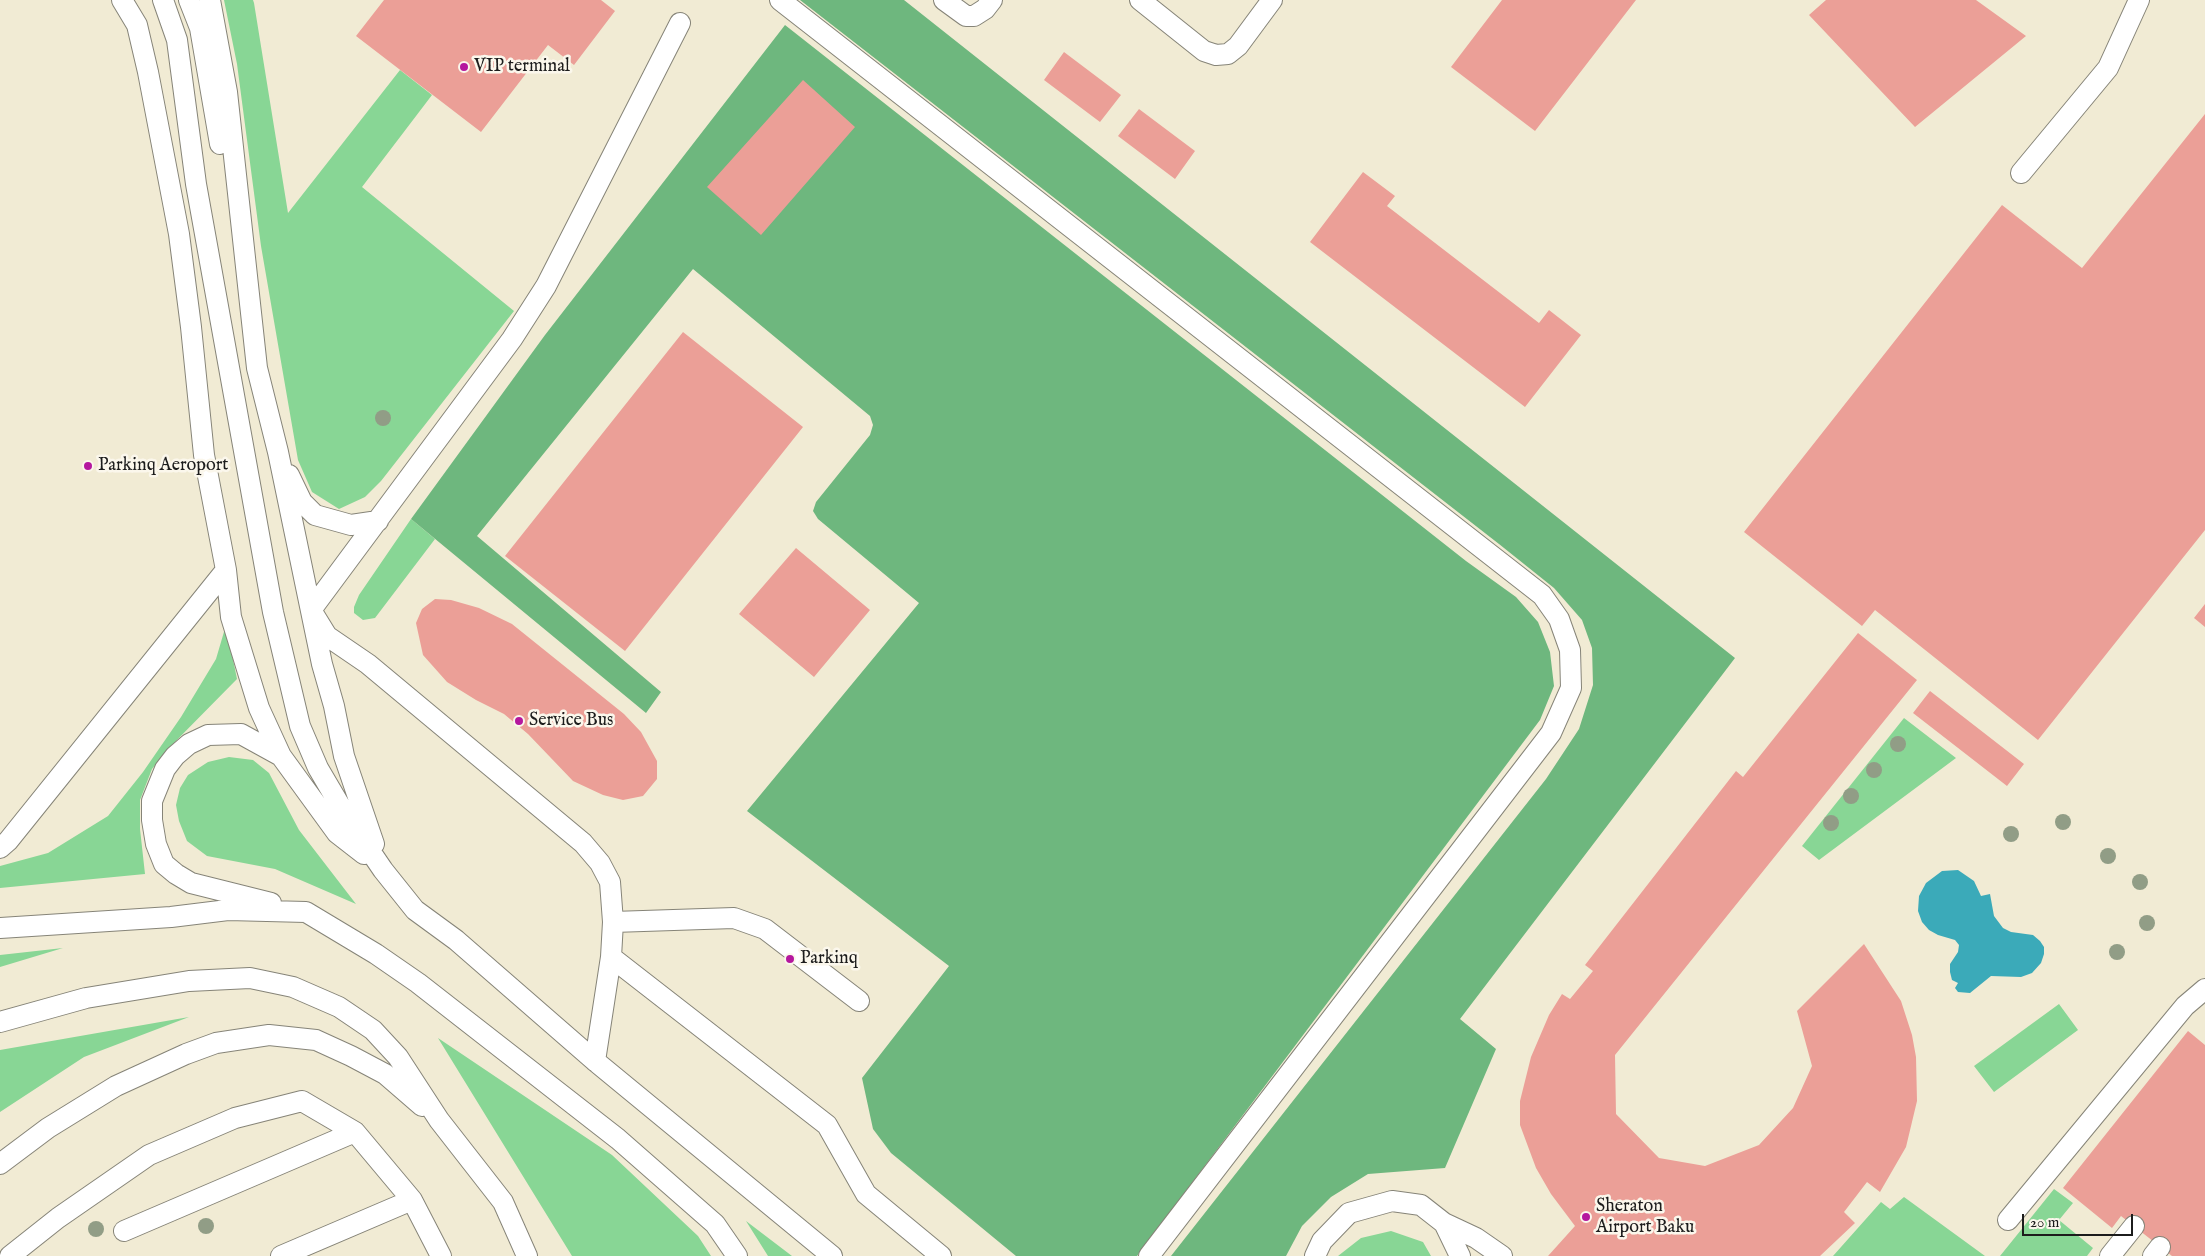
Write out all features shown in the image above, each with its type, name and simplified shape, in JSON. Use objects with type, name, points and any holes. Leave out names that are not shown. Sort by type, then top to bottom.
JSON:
[{"type":"lane","points":[[122,0],[137,25],[160,131],[179,234],[204,455],[226,570],[231,617],[259,708],[281,756],[338,833],[383,870]]},
{"type":"lane","points":[[163,0],[177,40],[199,203],[273,612],[300,726],[318,768],[345,814],[383,870],[416,910],[456,940],[595,1061],[832,1256]]},
{"type":"lane","points":[[189,0],[200,28],[257,368],[278,452],[322,664],[334,706],[344,756],[383,870]]},
{"type":"lane","points":[[210,0],[227,92],[257,368]]},
{"type":"lane","points":[[780,0],[1542,595],[1559,620],[1570,650],[1570,688],[1551,733],[1149,1256]]},
{"type":"lane","points":[[944,0],[966,16],[974,16],[985,9],[992,0]]},
{"type":"lane","points":[[1140,0],[1204,51],[1216,56],[1228,54],[1238,46],[1272,0]]},
{"type":"lane","points":[[2021,173],[2108,68],[2139,0]]},
{"type":"lane","points":[[311,610],[512,339],[546,286],[680,23]]},
{"type":"lane","points":[[278,452],[302,502],[315,515],[351,525],[378,521]]},
{"type":"lane","points":[[0,848],[8,841],[226,570]]},
{"type":"lane","points":[[311,610],[328,636],[368,664],[583,843],[600,863],[610,882],[613,922],[611,957],[595,1061]]},
{"type":"lane","points":[[281,756],[241,734],[224,732],[208,735],[189,744],[175,756],[165,769],[152,801],[152,820],[156,844],[164,864],[191,883],[306,912],[376,954],[418,983],[618,1139],[715,1224],[737,1256]]},
{"type":"lane","points":[[0,928],[171,917],[228,910],[306,912]]},
{"type":"lane","points":[[613,922],[734,918],[765,929],[858,1001]]},
{"type":"lane","points":[[611,957],[827,1125],[866,1194],[941,1256]]},
{"type":"lane","points":[[0,1022],[86,998],[189,981],[250,978],[293,987],[339,1007],[373,1030],[398,1057],[439,1120],[503,1202],[526,1256]]},
{"type":"lane","points":[[2008,1220],[2185,1006],[2205,989]]},
{"type":"lane","points":[[0,1164],[48,1128],[116,1086],[186,1054],[216,1044],[268,1035],[316,1040],[385,1074],[439,1120]]},
{"type":"lane","points":[[10,1256],[58,1218],[150,1155],[235,1118],[302,1101],[355,1132],[412,1200],[441,1256]]},
{"type":"lane","points":[[124,1231],[355,1132]]},
{"type":"lane","points":[[281,1256],[412,1200]]},
{"type":"lane","points":[[1315,1256],[1322,1241],[1349,1213],[1392,1201],[1421,1205],[1444,1223],[1476,1238],[1502,1256]]},
{"type":"lane","points":[[1444,1223],[1460,1256]]},
{"type":"lane","points":[[2110,1256],[2134,1226]]},
{"type":"green space","points":[[224,0],[253,0],[254,3],[288,213],[400,70],[432,95],[362,187],[514,311],[381,481],[365,497],[339,509],[312,492],[298,460],[261,246],[237,64]]},
{"type":"green space","points":[[800,0],[904,0],[1735,658],[1460,1019],[1496,1049],[1445,1168],[1368,1174],[1331,1197],[1302,1226],[1286,1256],[1171,1256],[1546,779],[1579,729],[1593,685],[1592,648],[1582,620],[1554,588],[1499,544]]},
{"type":"green space","points":[[785,25],[1466,561],[1516,597],[1538,622],[1550,652],[1554,686],[1540,720],[1137,1256],[1016,1256],[891,1153],[873,1129],[862,1078],[949,966],[747,811],[919,603],[818,519],[813,511],[816,502],[870,435],[873,425],[870,416],[693,269],[477,536],[661,692],[646,713],[411,519],[545,335]]},
{"type":"green space","points":[[411,519],[435,539],[375,618],[363,620],[354,613],[354,607],[359,595]]},
{"type":"green space","points":[[226,625],[237,679],[168,749],[152,769],[140,800],[140,829],[145,874],[0,888],[0,866],[48,853],[108,816],[143,772],[181,717],[216,659]]},
{"type":"green space","points":[[1904,718],[1956,758],[1819,860],[1802,846]]},
{"type":"green space","points":[[229,757],[253,760],[269,773],[299,830],[356,904],[275,869],[207,856],[187,841],[179,821],[176,805],[180,788],[188,775],[208,762]]},
{"type":"green space","points":[[63,948],[0,967],[0,955]]},
{"type":"green space","points":[[2059,1004],[2078,1030],[1994,1092],[1974,1066]]},
{"type":"green space","points":[[189,1017],[84,1057],[0,1112],[0,1050]]},
{"type":"green space","points":[[438,1038],[612,1155],[698,1236],[711,1256],[572,1256]]},
{"type":"green space","points":[[2054,1189],[2073,1203],[2059,1220],[2093,1248],[2087,1256],[2000,1256]]},
{"type":"green space","points":[[1904,1197],[1985,1256],[1833,1256],[1881,1202],[1890,1209]]},
{"type":"green space","points":[[746,1221],[792,1256],[768,1256]]},
{"type":"green space","points":[[1391,1231],[1423,1242],[1431,1256],[1338,1256],[1361,1238]]},
{"type":"water","points":[[1958,870],[1974,881],[1981,896],[1990,894],[1994,916],[2003,928],[2011,932],[2033,935],[2040,941],[2044,947],[2044,954],[2041,963],[2032,973],[2021,977],[1991,976],[1970,993],[1958,992],[1955,988],[1958,983],[1952,980],[1950,964],[1958,952],[1959,945],[1955,940],[1929,930],[1922,922],[1918,911],[1919,896],[1926,883],[1942,871]]},
{"type":"building","name":"VIP terminal","points":[[384,0],[601,0],[615,11],[574,65],[548,45],[481,132],[356,36]]},
{"type":"building","points":[[1502,0],[1636,0],[1535,131],[1451,67]]},
{"type":"building","points":[[1826,0],[1976,0],[2026,36],[1915,127],[1809,15]]},
{"type":"building","points":[[1064,52],[1121,95],[1100,122],[1044,80]]},
{"type":"building","points":[[803,80],[855,127],[761,235],[707,187]]},
{"type":"building","points":[[1139,109],[1195,151],[1175,179],[1118,136]]},
{"type":"building","points":[[2205,114],[2205,530],[2038,740],[1875,610],[1862,626],[1744,532],[2002,205],[2082,268]]},
{"type":"building","points":[[1363,172],[1395,196],[1387,206],[1539,323],[1549,310],[1581,335],[1525,407],[1310,242]]},
{"type":"building","points":[[683,332],[803,427],[625,651],[505,556]]},
{"type":"building","points":[[796,548],[870,610],[814,677],[739,614]]},
{"type":"building","points":[[435,599],[451,600],[479,608],[512,624],[624,714],[641,732],[657,761],[657,779],[643,796],[623,800],[603,795],[573,781],[528,734],[504,714],[447,682],[423,655],[416,623],[422,609]]},
{"type":"building","points":[[2205,604],[2205,627],[2194,618]]},
{"type":"building","points":[[1858,633],[1917,680],[1615,1055],[1616,1114],[1659,1158],[1705,1166],[1759,1145],[1793,1108],[1812,1066],[1797,1011],[1864,944],[1901,1001],[1912,1035],[1916,1057],[1917,1101],[1906,1147],[1880,1192],[1867,1182],[1844,1212],[1855,1223],[1820,1256],[1548,1256],[1575,1226],[1551,1194],[1536,1168],[1520,1125],[1520,1101],[1531,1057],[1549,1015],[1562,994],[1570,999],[1593,971],[1585,965],[1736,771],[1743,777]]},
{"type":"building","points":[[1930,691],[2024,764],[2007,786],[1913,713]]},
{"type":"building","points":[[2188,1031],[2205,1045],[2205,1256],[2172,1256],[2121,1216],[2112,1228],[2063,1188]]},
{"type":"place","name":"VIP terminal","points":[[464,67]]},
{"type":"place","name":"Parkinq Aeroport","points":[[88,466]]},
{"type":"place","name":"Service Bus","points":[[519,721]]},
{"type":"place","name":"Parkinq","points":[[790,959]]},
{"type":"place","name":"Sheraton Airport Baku","points":[[1586,1217]]}]
